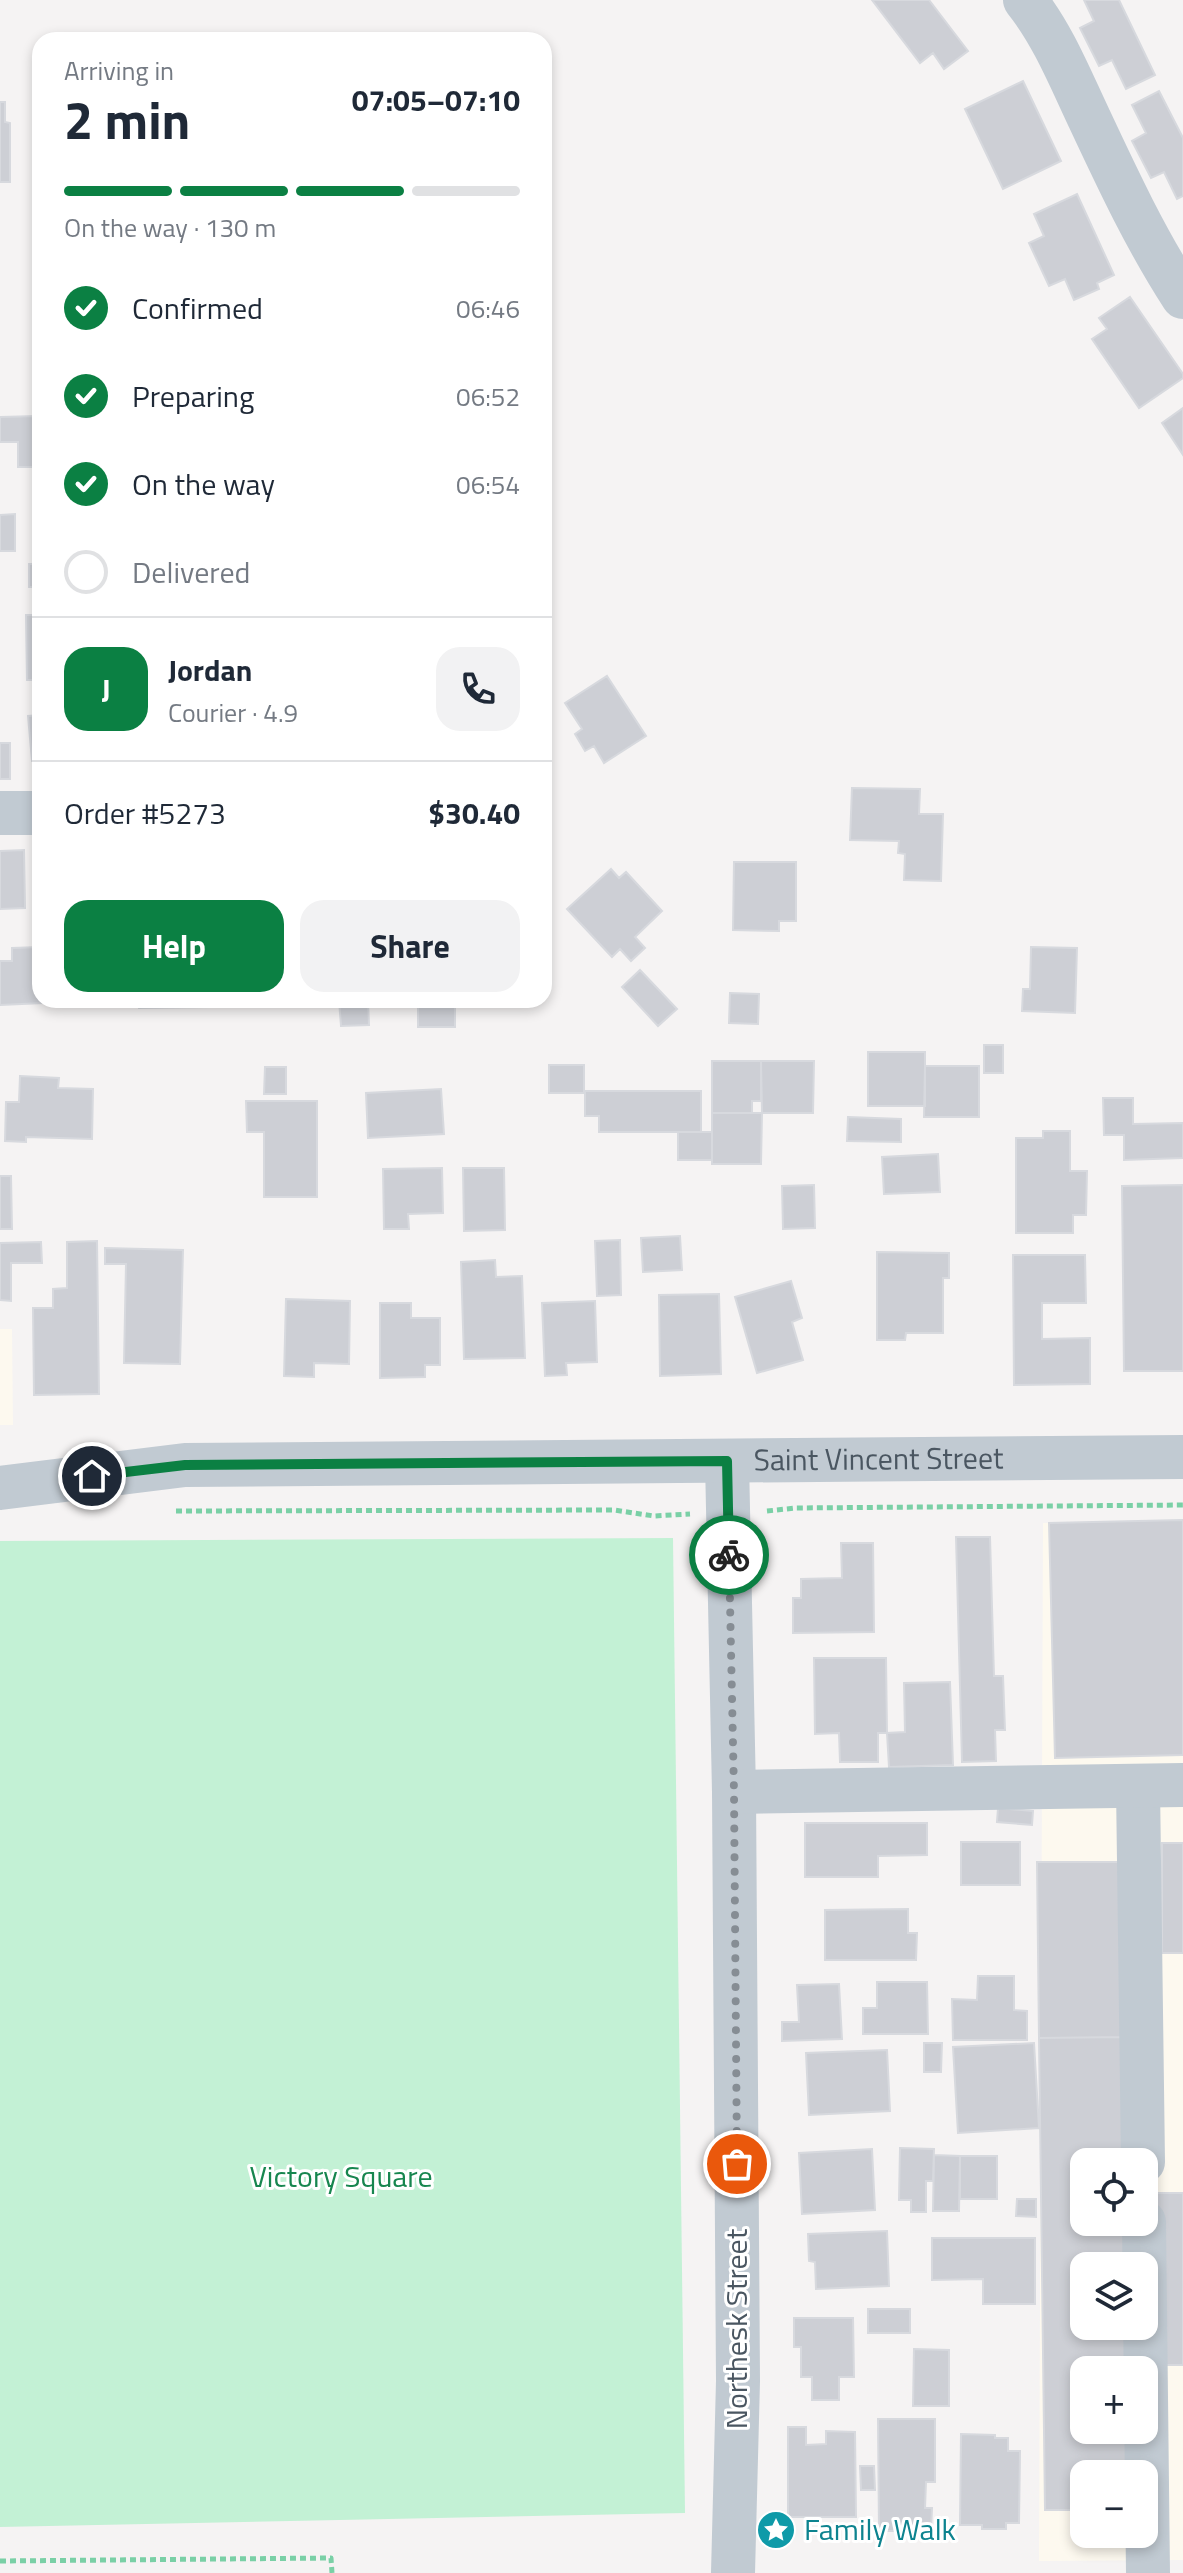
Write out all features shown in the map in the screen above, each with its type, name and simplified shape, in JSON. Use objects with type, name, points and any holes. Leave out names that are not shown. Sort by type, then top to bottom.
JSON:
[{"type":"street","points":[[1025,0],[1049,34],[1135,217],[1156,257],[1183,297]]},
{"type":"street","points":[[0,813],[32,813]]},
{"type":"street","name":"Saint Vincent Street","points":[[0,1488],[185,1465],[1183,1457]]},
{"type":"street","name":"Northesk Street","points":[[727,1461],[734,1792],[738,2381],[733,2573]]},
{"type":"street","points":[[734,1792],[1183,1785]]},
{"type":"street","points":[[1138,1786],[1143,2148]]},
{"type":"street","points":[[1144,2236],[1148,2573]]},
{"type":"path","points":[[162,1511],[614,1510],[654,1516],[796,1508],[1183,1505]]},
{"type":"path","points":[[0,2561],[331,2558],[331,2570]]},
{"type":"shaded area","points":[[0,1329],[12,1329],[13,1425],[0,1425]]},
{"type":"shaded area","points":[[1183,1520],[1183,2560],[1039,2561],[1043,1523]]},
{"type":"green space","name":"Victory Square","points":[[673,1538],[685,2513],[0,2527],[0,1541]]},
{"type":"building","points":[[872,0],[929,0],[968,51],[944,69],[933,53],[920,63]]},
{"type":"building","points":[[1084,0],[1119,0],[1155,75],[1126,89],[1112,60],[1099,66],[1080,28],[1094,21]]},
{"type":"building","points":[[1023,81],[1061,161],[1003,189],[965,109]]},
{"type":"building","points":[[1159,91],[1183,138],[1183,196],[1177,199],[1164,172],[1151,178],[1132,141],[1146,133],[1132,105]]},
{"type":"building","points":[[0,102],[5,102],[5,122],[10,123],[10,182],[0,182]]},
{"type":"building","points":[[1077,194],[1114,275],[1097,283],[1099,289],[1074,300],[1065,279],[1049,286],[1029,243],[1044,236],[1034,214]]},
{"type":"building","points":[[1130,297],[1183,374],[1183,378],[1139,408],[1092,339],[1107,329],[1099,318]]},
{"type":"building","points":[[1183,408],[1183,455],[1162,423]]},
{"type":"building","points":[[32,416],[32,467],[18,467],[18,442],[0,442],[0,417]]},
{"type":"building","points":[[15,514],[15,551],[0,551],[0,515]]},
{"type":"building","points":[[29,564],[32,564],[32,587],[29,587]]},
{"type":"building","points":[[26,615],[32,615],[32,680],[27,680]]},
{"type":"building","points":[[607,676],[646,736],[604,763],[594,746],[585,751],[575,734],[582,729],[565,703]]},
{"type":"building","points":[[28,716],[32,716],[32,761]]},
{"type":"building","points":[[0,743],[10,743],[10,779],[0,779]]},
{"type":"building","points":[[852,788],[920,789],[919,814],[943,814],[941,881],[904,880],[905,854],[898,853],[899,841],[850,840]]},
{"type":"building","points":[[24,850],[25,908],[0,909],[0,851]]},
{"type":"building","points":[[734,862],[796,862],[796,921],[779,921],[779,931],[733,930]]},
{"type":"building","points":[[611,869],[619,878],[626,872],[662,911],[635,937],[645,948],[631,961],[620,949],[612,957],[567,909]]},
{"type":"building","points":[[32,947],[32,1004],[0,1005],[0,961],[12,961],[12,948]]},
{"type":"building","points":[[1031,947],[1077,948],[1075,1013],[1022,1011],[1023,989],[1030,989]]},
{"type":"building","points":[[640,970],[677,1009],[658,1026],[622,987]]},
{"type":"building","points":[[730,993],[759,994],[758,1024],[729,1023]]},
{"type":"building","points":[[340,1008],[368,1008],[369,1025],[341,1026]]},
{"type":"building","points":[[418,1008],[455,1008],[455,1027],[418,1027]]},
{"type":"building","points":[[984,1045],[1003,1045],[1003,1073],[984,1073]]},
{"type":"building","points":[[868,1052],[925,1052],[925,1106],[868,1106]]},
{"type":"building","points":[[712,1061],[761,1061],[761,1101],[752,1101],[752,1113],[712,1113]]},
{"type":"building","points":[[761,1061],[814,1061],[813,1113],[762,1113]]},
{"type":"building","points":[[549,1065],[584,1065],[584,1093],[549,1093]]},
{"type":"building","points":[[925,1066],[979,1066],[979,1117],[924,1117]]},
{"type":"building","points":[[265,1067],[286,1067],[286,1094],[264,1094]]},
{"type":"building","points":[[20,1076],[59,1078],[58,1088],[93,1089],[92,1139],[26,1137],[26,1142],[5,1141],[6,1102],[19,1102]]},
{"type":"building","points":[[441,1089],[444,1134],[368,1138],[366,1093]]},
{"type":"building","points":[[585,1091],[701,1091],[701,1132],[599,1132],[599,1116],[585,1116]]},
{"type":"building","points":[[1103,1098],[1133,1098],[1133,1124],[1183,1123],[1183,1158],[1124,1160],[1124,1135],[1104,1135]]},
{"type":"building","points":[[246,1101],[317,1101],[317,1197],[264,1197],[264,1132],[247,1132]]},
{"type":"building","points":[[712,1113],[762,1113],[761,1164],[712,1164]]},
{"type":"building","points":[[848,1117],[901,1119],[901,1142],[847,1141]]},
{"type":"building","points":[[1043,1131],[1070,1131],[1070,1171],[1087,1171],[1086,1215],[1073,1215],[1073,1233],[1016,1233],[1016,1138],[1043,1138]]},
{"type":"building","points":[[678,1132],[712,1132],[712,1160],[678,1160]]},
{"type":"building","points":[[938,1154],[940,1192],[884,1194],[882,1157]]},
{"type":"building","points":[[442,1168],[443,1213],[408,1214],[409,1229],[384,1229],[383,1169]]},
{"type":"building","points":[[463,1168],[504,1168],[505,1230],[464,1231]]},
{"type":"building","points":[[0,1176],[11,1176],[12,1229],[0,1229]]},
{"type":"building","points":[[814,1185],[815,1228],[783,1229],[782,1186]]},
{"type":"building","points":[[1183,1185],[1183,1371],[1124,1371],[1122,1186]]},
{"type":"building","points":[[680,1236],[682,1270],[643,1272],[641,1238]]},
{"type":"building","points":[[620,1240],[621,1295],[597,1296],[595,1241]]},
{"type":"building","points":[[97,1241],[99,1394],[34,1395],[33,1308],[53,1308],[53,1289],[67,1288],[67,1242]]},
{"type":"building","points":[[41,1242],[42,1263],[11,1263],[11,1301],[0,1300],[0,1243]]},
{"type":"building","points":[[105,1248],[183,1250],[180,1364],[124,1363],[126,1264],[105,1264]]},
{"type":"building","points":[[877,1252],[949,1253],[949,1278],[943,1278],[943,1333],[906,1333],[905,1340],[877,1340]]},
{"type":"building","points":[[1013,1255],[1085,1255],[1086,1303],[1042,1303],[1042,1339],[1090,1338],[1090,1384],[1014,1385]]},
{"type":"building","points":[[495,1260],[496,1277],[522,1276],[525,1358],[464,1359],[461,1262]]},
{"type":"building","points":[[791,1281],[802,1318],[792,1322],[803,1360],[757,1373],[735,1297]]},
{"type":"building","points":[[719,1294],[721,1374],[660,1376],[659,1295]]},
{"type":"building","points":[[286,1299],[350,1301],[349,1364],[314,1363],[314,1377],[284,1376]]},
{"type":"building","points":[[595,1301],[597,1362],[566,1363],[567,1375],[545,1376],[542,1303]]},
{"type":"building","points":[[380,1303],[411,1303],[411,1318],[440,1318],[440,1365],[425,1365],[425,1377],[380,1378]]},
{"type":"building","points":[[1183,1520],[1183,1755],[1055,1758],[1049,1523]]},
{"type":"building","points":[[956,1537],[990,1537],[994,1676],[1003,1676],[1005,1730],[995,1730],[996,1761],[962,1762]]},
{"type":"building","points":[[841,1543],[873,1543],[874,1632],[793,1633],[793,1598],[801,1598],[801,1579],[842,1578]]},
{"type":"building","points":[[814,1658],[886,1658],[887,1733],[878,1733],[878,1762],[840,1762],[839,1733],[815,1734]]},
{"type":"building","points":[[950,1682],[953,1765],[889,1767],[887,1733],[905,1732],[904,1683]]},
{"type":"building","points":[[998,1808],[1033,1811],[1032,1825],[997,1822]]},
{"type":"building","points":[[805,1823],[927,1823],[927,1855],[878,1856],[878,1877],[805,1877]]},
{"type":"building","points":[[961,1842],[1020,1842],[1020,1885],[961,1885]]},
{"type":"building","points":[[1162,1843],[1183,1843],[1183,1953],[1162,1953]]},
{"type":"building","points":[[1037,1862],[1120,1862],[1122,2037],[1039,2038]]},
{"type":"building","points":[[908,1909],[908,1933],[917,1933],[916,1960],[825,1960],[825,1910]]},
{"type":"building","points":[[978,1976],[1014,1976],[1014,2010],[1027,2011],[1027,2040],[953,2040],[952,1999],[977,2000]]},
{"type":"building","points":[[877,1982],[927,1982],[928,2034],[863,2034],[863,2008],[877,2008]]},
{"type":"building","points":[[839,1984],[842,2039],[782,2041],[782,2022],[799,2022],[797,1985]]},
{"type":"building","points":[[1122,2037],[1124,2148],[1070,2148],[1070,2236],[1124,2236],[1125,2252],[1070,2252],[1070,2340],[1126,2340],[1126,2356],[1070,2356],[1070,2444],[1127,2444],[1127,2460],[1070,2460],[1070,2510],[1045,2510],[1039,2038]]},
{"type":"building","points":[[924,2043],[942,2043],[941,2072],[924,2072]]},
{"type":"building","points":[[1034,2043],[1039,2128],[958,2133],[953,2047]]},
{"type":"building","points":[[887,2050],[890,2111],[809,2115],[806,2053]]},
{"type":"building","points":[[900,2148],[934,2149],[933,2181],[926,2181],[926,2212],[911,2212],[911,2200],[899,2200]]},
{"type":"building","points":[[872,2149],[875,2210],[802,2214],[799,2153]]},
{"type":"building","points":[[934,2155],[960,2156],[959,2211],[933,2211]]},
{"type":"building","points":[[960,2156],[997,2156],[997,2199],[960,2199]]},
{"type":"building","points":[[1158,2193],[1183,2193],[1183,2365],[1158,2365],[1156,2340],[1158,2340],[1158,2252],[1154,2252],[1154,2236],[1158,2236]]},
{"type":"building","points":[[1017,2199],[1036,2199],[1036,2217],[1016,2216]]},
{"type":"building","points":[[887,2231],[889,2286],[816,2289],[815,2262],[809,2261],[808,2234]]},
{"type":"building","points":[[932,2238],[1035,2238],[1035,2304],[983,2304],[983,2279],[932,2280]]},
{"type":"building","points":[[868,2309],[910,2309],[910,2333],[868,2333]]},
{"type":"building","points":[[794,2318],[853,2318],[854,2377],[839,2377],[839,2400],[812,2400],[812,2377],[801,2377],[801,2347],[794,2347]]},
{"type":"building","points":[[914,2349],[949,2350],[949,2406],[913,2406]]},
{"type":"building","points":[[878,2419],[935,2419],[935,2482],[926,2482],[925,2508],[932,2508],[931,2531],[879,2531]]},
{"type":"building","points":[[788,2427],[806,2427],[806,2445],[826,2444],[826,2431],[855,2432],[856,2517],[788,2517]]},
{"type":"building","points":[[961,2434],[1008,2438],[1008,2451],[1020,2451],[1019,2523],[1006,2523],[1006,2529],[960,2525]]},
{"type":"building","points":[[860,2466],[874,2466],[875,2490],[861,2490]]},
{"type":"way so far","points":[[729,1555],[737,2164]]},
{"type":"place","name":"Family Walk","points":[[776,2530]]},
{"type":"route","points":[[92,1476],[185,1465],[727,1461],[729,1555]]}]
